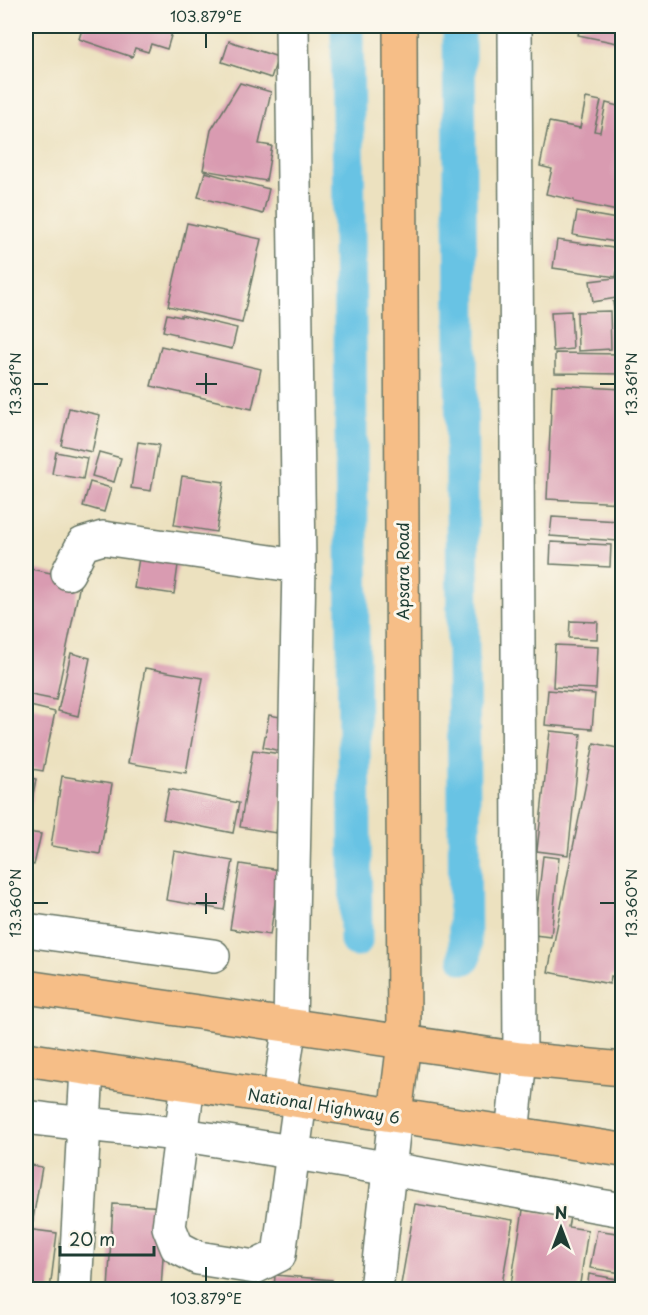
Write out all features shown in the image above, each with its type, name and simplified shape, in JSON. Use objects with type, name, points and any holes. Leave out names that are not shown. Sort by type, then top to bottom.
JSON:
[{"type":"main road","name":"Apsara Road","points":[[395,1115],[404,1042],[400,26]]},
{"type":"main road","points":[[26,987],[520,1059],[622,1069]]},
{"type":"main road","name":"National Highway 6","points":[[26,1059],[622,1150]]},
{"type":"street","points":[[188,1084],[169,1227],[177,1247],[198,1258],[255,1267],[279,1255],[293,1153],[290,1024],[299,566],[292,26]]},
{"type":"street","points":[[512,1134],[520,1059],[515,26]]},
{"type":"street","points":[[68,573],[83,544],[103,538],[299,566]]},
{"type":"street","points":[[26,930],[213,956]]},
{"type":"street","points":[[75,1290],[87,1069]]},
{"type":"street","points":[[376,1290],[395,1115]]},
{"type":"street","points":[[26,1117],[181,1135],[390,1168],[622,1210]]},
{"type":"building","points":[[83,26],[174,26],[167,49],[151,44],[148,52],[135,48],[132,57],[79,39]]},
{"type":"building","points":[[580,26],[622,26],[622,44],[578,35]]},
{"type":"building","points":[[229,41],[278,57],[271,78],[222,62]]},
{"type":"building","points":[[240,83],[271,92],[259,144],[272,146],[266,181],[203,170],[211,130]]},
{"type":"building","points":[[586,98],[601,101],[594,131],[600,132],[606,103],[622,107],[620,136],[622,137],[622,212],[546,194],[552,169],[540,166],[549,122],[580,128]]},
{"type":"building","points":[[205,172],[269,189],[263,214],[198,197]]},
{"type":"building","points":[[577,212],[622,220],[622,243],[573,235]]},
{"type":"building","points":[[187,223],[261,239],[242,323],[168,306]]},
{"type":"building","points":[[557,240],[620,249],[616,277],[553,268]]},
{"type":"building","points":[[622,277],[622,297],[593,302],[590,281]]},
{"type":"building","points":[[622,301],[622,343],[619,344],[613,302]]},
{"type":"building","points":[[571,311],[573,349],[553,351],[551,312]]},
{"type":"building","points":[[610,311],[611,349],[578,351],[577,312]]},
{"type":"building","points":[[167,314],[237,328],[232,349],[163,331]]},
{"type":"building","points":[[161,346],[261,369],[252,409],[151,386]]},
{"type":"building","points":[[555,353],[622,354],[622,374],[555,373]]},
{"type":"building","points":[[552,385],[622,389],[622,503],[547,499]]},
{"type":"building","points":[[69,408],[100,415],[92,452],[61,445]]},
{"type":"building","points":[[138,442],[159,445],[151,491],[131,488]]},
{"type":"building","points":[[56,452],[87,458],[83,479],[52,474]]},
{"type":"building","points":[[99,452],[121,458],[114,482],[92,476]]},
{"type":"building","points":[[182,476],[224,482],[216,532],[174,525]]},
{"type":"building","points":[[90,482],[111,488],[104,512],[83,506]]},
{"type":"building","points":[[552,517],[619,521],[618,541],[550,536]]},
{"type":"building","points":[[551,542],[611,545],[610,567],[550,564]]},
{"type":"building","points":[[140,552],[179,558],[174,594],[134,588]]},
{"type":"building","points":[[26,568],[81,579],[56,700],[26,694]]},
{"type":"building","points":[[570,621],[598,622],[597,639],[569,638]]},
{"type":"building","points":[[555,645],[598,647],[596,689],[553,687]]},
{"type":"building","points":[[71,653],[90,658],[78,716],[58,711]]},
{"type":"building","points":[[145,668],[203,678],[186,773],[128,763]]},
{"type":"building","points":[[548,690],[595,694],[592,729],[545,725]]},
{"type":"building","points":[[26,705],[55,712],[43,771],[26,768]]},
{"type":"building","points":[[269,715],[286,718],[280,751],[263,747]]},
{"type":"building","points":[[550,731],[581,734],[568,855],[537,851]]},
{"type":"building","points":[[594,743],[622,749],[622,962],[619,978],[611,976],[610,984],[548,972]]},
{"type":"building","points":[[253,750],[288,755],[276,833],[240,827]]},
{"type":"building","points":[[62,776],[112,784],[100,854],[51,846]]},
{"type":"building","points":[[26,777],[36,779],[27,825],[26,825]]},
{"type":"building","points":[[169,789],[239,803],[233,833],[163,819]]},
{"type":"building","points":[[26,832],[41,834],[34,865],[26,864]]},
{"type":"building","points":[[174,851],[233,861],[224,910],[166,900]]},
{"type":"building","points":[[543,856],[559,858],[551,937],[534,935]]},
{"type":"building","points":[[240,864],[280,870],[270,935],[230,929]]},
{"type":"building","points":[[26,1164],[42,1167],[32,1225],[26,1224]]},
{"type":"building","points":[[113,1204],[166,1207],[161,1290],[108,1290]]},
{"type":"building","points":[[415,1204],[513,1220],[501,1290],[400,1290]]},
{"type":"building","points":[[523,1210],[570,1217],[568,1227],[588,1230],[579,1290],[510,1290]]},
{"type":"building","points":[[26,1229],[57,1233],[50,1290],[26,1290]]},
{"type":"building","points":[[597,1230],[622,1234],[622,1273],[590,1268]]},
{"type":"building","points":[[589,1274],[622,1280],[622,1290],[587,1290]]},
{"type":"building","points":[[275,1275],[332,1280],[331,1290],[274,1290]]},
{"type":"waterway","points":[[347,26],[356,941]]},
{"type":"waterway","points":[[459,26],[465,958]]}]
